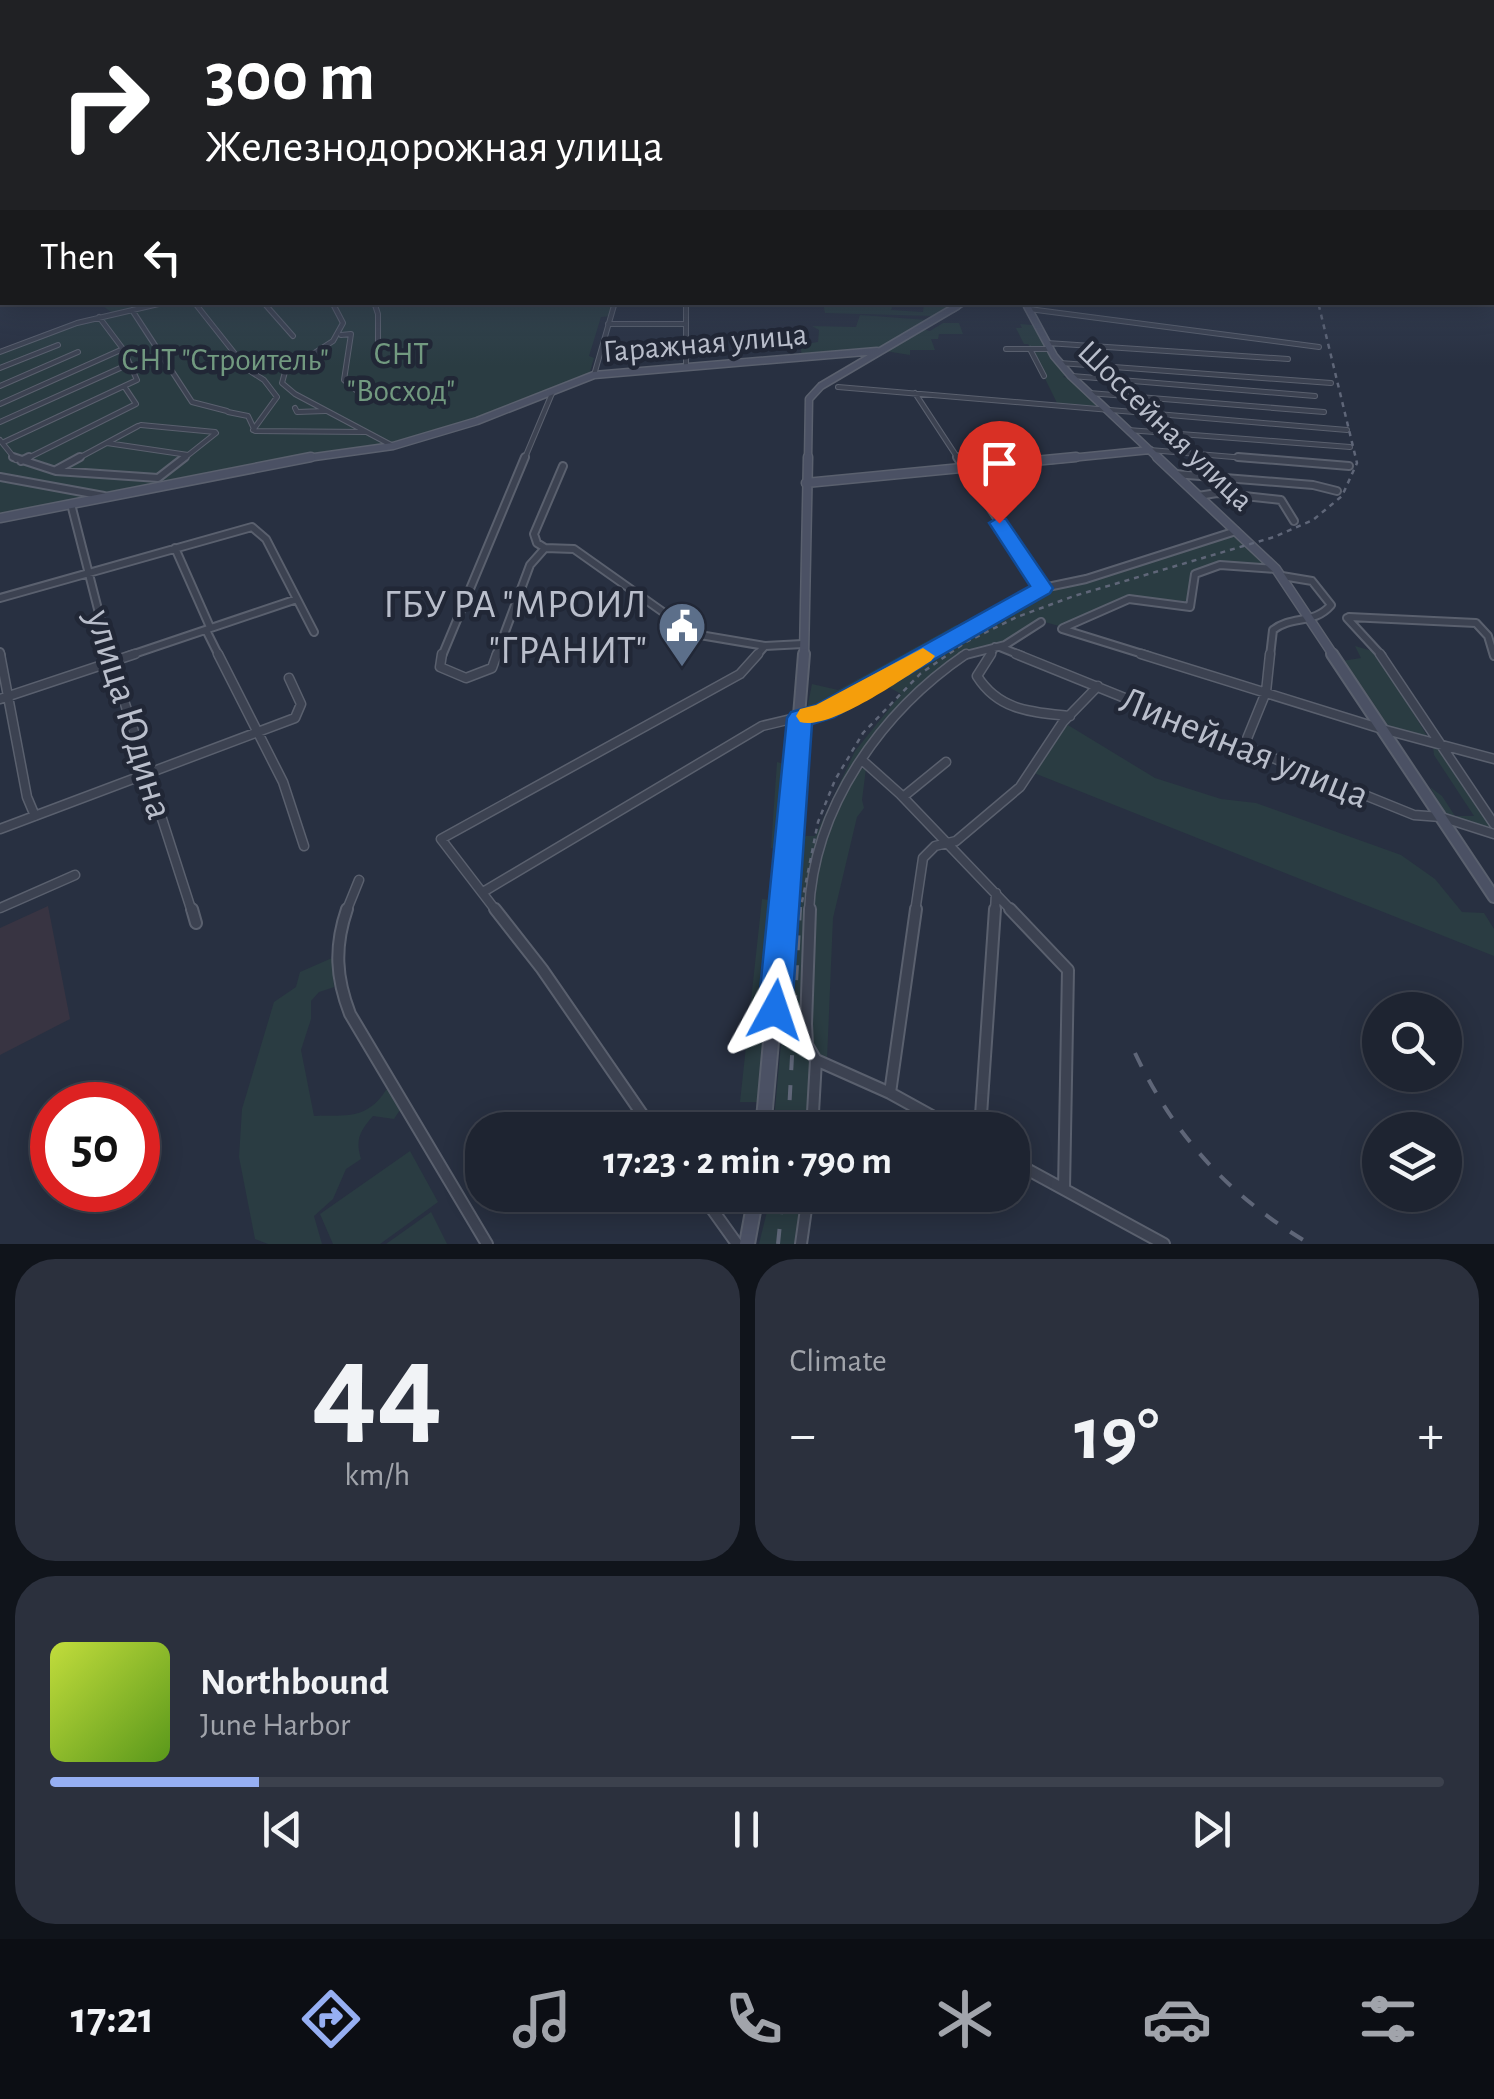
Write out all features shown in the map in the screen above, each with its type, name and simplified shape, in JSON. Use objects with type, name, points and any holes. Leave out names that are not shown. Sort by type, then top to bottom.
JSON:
[{"type":"main road","points":[[766,1112],[800,718],[810,396],[959,305]]},
{"type":"main road","name":"Шоссейная улица","points":[[1027,306],[1071,376],[1279,572],[1494,897]]},
{"type":"main road","name":"Гаражная улица","points":[[2,517],[267,463],[393,446],[452,431],[594,375],[880,351]]},
{"type":"main road","points":[[806,482],[1150,450]]},
{"type":"main road","points":[[748,1244],[753,1212]]},
{"type":"street","points":[[0,352],[99,317],[154,305]]},
{"type":"street","points":[[196,305],[247,369],[264,380],[277,397],[253,430]]},
{"type":"street","points":[[266,305],[293,336]]},
{"type":"street","points":[[334,305],[343,323],[340,335]]},
{"type":"street","points":[[375,305],[378,352]]},
{"type":"street","points":[[594,375],[614,305]]},
{"type":"street","points":[[686,305],[686,367]]},
{"type":"street","points":[[1027,306],[1319,347]]},
{"type":"street","points":[[132,310],[192,402],[248,416],[253,430]]},
{"type":"street","points":[[56,470],[139,426],[216,433],[158,478],[56,470],[9,456],[2,441],[137,380],[123,349],[99,317]]},
{"type":"street","points":[[608,324],[686,324]]},
{"type":"street","points":[[363,396],[344,380],[351,334],[340,335],[281,378],[286,388],[393,446]]},
{"type":"street","points":[[0,368],[58,344]]},
{"type":"street","points":[[1006,349],[1049,346],[1288,359]]},
{"type":"street","points":[[0,405],[123,349]]},
{"type":"street","points":[[1030,349],[1044,376]]},
{"type":"street","points":[[0,386],[78,352]]},
{"type":"street","points":[[1060,364],[1331,383]]},
{"type":"street","points":[[0,422],[127,365]]},
{"type":"street","points":[[1071,376],[1315,396]]},
{"type":"street","points":[[21,461],[136,404],[124,386]]},
{"type":"street","points":[[838,387],[1347,430]]},
{"type":"street","points":[[544,548],[530,564],[492,668],[478,677],[447,674],[440,667],[443,650],[553,392]]},
{"type":"street","points":[[914,392],[1042,588]]},
{"type":"street","points":[[1088,393],[1324,412]]},
{"type":"street","points":[[0,405],[23,412]]},
{"type":"street","points":[[295,408],[297,412],[326,411]]},
{"type":"street","points":[[253,430],[366,432]]},
{"type":"street","points":[[1128,430],[1350,447]]},
{"type":"street","points":[[106,443],[190,455]]},
{"type":"street","points":[[1150,450],[1349,466]]},
{"type":"street","points":[[564,466],[534,534],[536,543],[544,548],[574,550],[694,634],[765,646],[804,644]]},
{"type":"street","points":[[1175,474],[1313,485],[1337,491]]},
{"type":"street","points":[[0,477],[106,496]]},
{"type":"street","points":[[1198,496],[1217,493],[1281,500],[1294,521]]},
{"type":"street","name":"улица Юдина","points":[[71,504],[112,662],[196,924]]},
{"type":"street","points":[[0,598],[252,527],[266,539],[314,632]]},
{"type":"street","points":[[484,892],[762,726],[825,711],[1042,588],[1236,531]]},
{"type":"street","points":[[174,547],[255,734],[283,782],[304,846]]},
{"type":"street","points":[[1279,572],[1244,564],[1202,568],[1195,574],[1190,606],[1129,598],[1062,629],[1382,730],[1494,759]]},
{"type":"street","name":"Шоссейная улица","points":[[1279,572],[1308,578],[1324,590],[1331,604],[1325,614],[1312,622]]},
{"type":"street","points":[[4,698],[297,599]]},
{"type":"street","points":[[1494,657],[1481,625],[1348,618],[1378,650],[1494,824]]},
{"type":"street","points":[[1244,746],[1266,692],[1273,630],[1290,621],[1312,622]]},
{"type":"street","points":[[813,1112],[816,1060],[807,1044],[806,1024],[810,895],[818,845],[842,788],[890,722],[933,676],[968,652],[997,646],[1041,622]]},
{"type":"street","points":[[640,1112],[484,892],[454,863],[440,839],[740,674],[765,646]]},
{"type":"street","points":[[997,646],[977,676],[992,698],[1032,716],[1070,716]]},
{"type":"street","name":"Линейная улица","points":[[997,646],[1414,815],[1441,817],[1494,834]]},
{"type":"street","points":[[0,652],[4,698],[35,816]]},
{"type":"street","points":[[0,830],[255,734],[301,712],[289,678]]},
{"type":"street","points":[[890,1093],[922,858],[935,846],[956,841],[1020,787],[1070,716],[1098,686]]},
{"type":"street","points":[[863,761],[903,797],[1068,970],[1064,1189]]},
{"type":"street","points":[[903,797],[946,762]]},
{"type":"street","points":[[0,908],[76,876]]},
{"type":"street","points":[[359,880],[336,955],[344,999],[487,1244]]},
{"type":"street","points":[[981,1112],[996,892]]},
{"type":"street","points":[[816,1060],[924,1112]]},
{"type":"street","points":[[1030,1170],[1164,1244]]},
{"type":"street","points":[[714,1212],[737,1244]]},
{"type":"street","points":[[802,1244],[806,1212]]},
{"type":"shaded area","points":[[48,906],[70,1019],[0,1055],[0,928]]},
{"type":"green space","points":[[613,305],[610,316],[601,317],[589,356],[594,358],[589,375],[528,401],[393,446],[328,454],[0,518],[0,352],[59,329],[114,314],[104,307]]},
{"type":"green space","points":[[823,305],[893,305],[891,310],[923,312],[924,305],[950,305],[933,316],[825,313]]},
{"type":"green space","points":[[860,315],[927,320],[879,350],[802,355],[800,345],[818,342],[819,330],[812,326],[856,327]]},
{"type":"green space","points":[[943,323],[959,323],[963,334],[939,334],[938,339],[931,339],[935,350],[910,350],[910,355],[885,351],[923,329],[930,331]]},
{"type":"green space","points":[[1020,324],[1032,325],[1048,347],[1044,349],[1066,375],[1063,377],[1070,378],[1100,406],[1057,403],[1016,328],[1022,328]]},
{"type":"green space","points":[[1234,534],[1266,566],[1247,562],[1200,568],[1193,573],[1189,599],[1185,601],[1121,598],[1059,626],[1041,621],[999,645],[985,645],[964,653],[910,694],[860,755],[828,812],[818,845],[803,1041],[812,1073],[811,1112],[775,1112],[800,842],[806,836],[815,836],[855,751],[901,694],[877,685],[1042,591],[1077,585]]},
{"type":"green space","points":[[956,625],[963,629],[819,711],[807,709],[812,684],[838,690]]},
{"type":"green space","points":[[1355,646],[1376,652],[1429,739],[1388,727],[1342,661],[1361,658]]},
{"type":"green space","points":[[1063,722],[1155,778],[1221,799],[1256,803],[1401,855],[1435,879],[1462,912],[1484,913],[1494,929],[1494,956],[1029,771]]},
{"type":"green space","points":[[1433,746],[1439,748],[1494,831],[1445,813],[1430,787],[1442,796],[1455,816],[1474,816],[1434,755]]},
{"type":"green space","points":[[777,762],[787,765],[782,851],[771,848]]},
{"type":"green space","points":[[866,768],[864,808],[857,817],[833,918],[827,1060],[815,1052],[809,1036],[812,903],[820,847],[858,769]]},
{"type":"green space","points":[[762,899],[777,901],[757,1102],[740,1102]]},
{"type":"green space","points":[[332,958],[334,987],[319,992],[311,1001],[311,1019],[301,1050],[314,1116],[363,1111],[386,1090],[392,1090],[402,1107],[394,1119],[373,1116],[362,1131],[361,1159],[346,1169],[333,1199],[314,1216],[322,1244],[268,1244],[255,1239],[239,1157],[242,1109],[274,1002],[296,987],[300,972]]},
{"type":"green space","points":[[410,1151],[438,1202],[380,1244],[333,1244],[320,1214]]},
{"type":"green space","points":[[431,1212],[447,1244],[386,1244]]},
{"type":"green space","points":[[767,1212],[803,1212],[799,1244],[759,1244]]},
{"type":"railway","points":[[800,912],[818,822],[835,780],[863,733],[920,674],[966,642],[1017,617],[1074,596],[1274,537],[1313,520],[1342,496],[1357,463],[1319,305]]},
{"type":"railway","points":[[789,1112],[800,909]]},
{"type":"railway","points":[[1135,1053],[1168,1111],[1208,1162],[1255,1206],[1310,1244]]},
{"type":"railway","points":[[778,1244],[781,1212]]},
{"type":"slow traffic","points":[[809,716],[825,711],[923,656]]},
{"type":"place","name":"ГБУ РА \"МРОИЛ \"ГРАНИТ\"","points":[[682,668]]},
{"type":"route","points":[[775,1010],[800,718],[825,711],[1042,588],[999,523]]},
{"type":"park label","name":"СНТ \"Строитель\"","points":[[225,359]]},
{"type":"park label","name":"СНТ \"Восход\"","points":[[401,372]]}]
